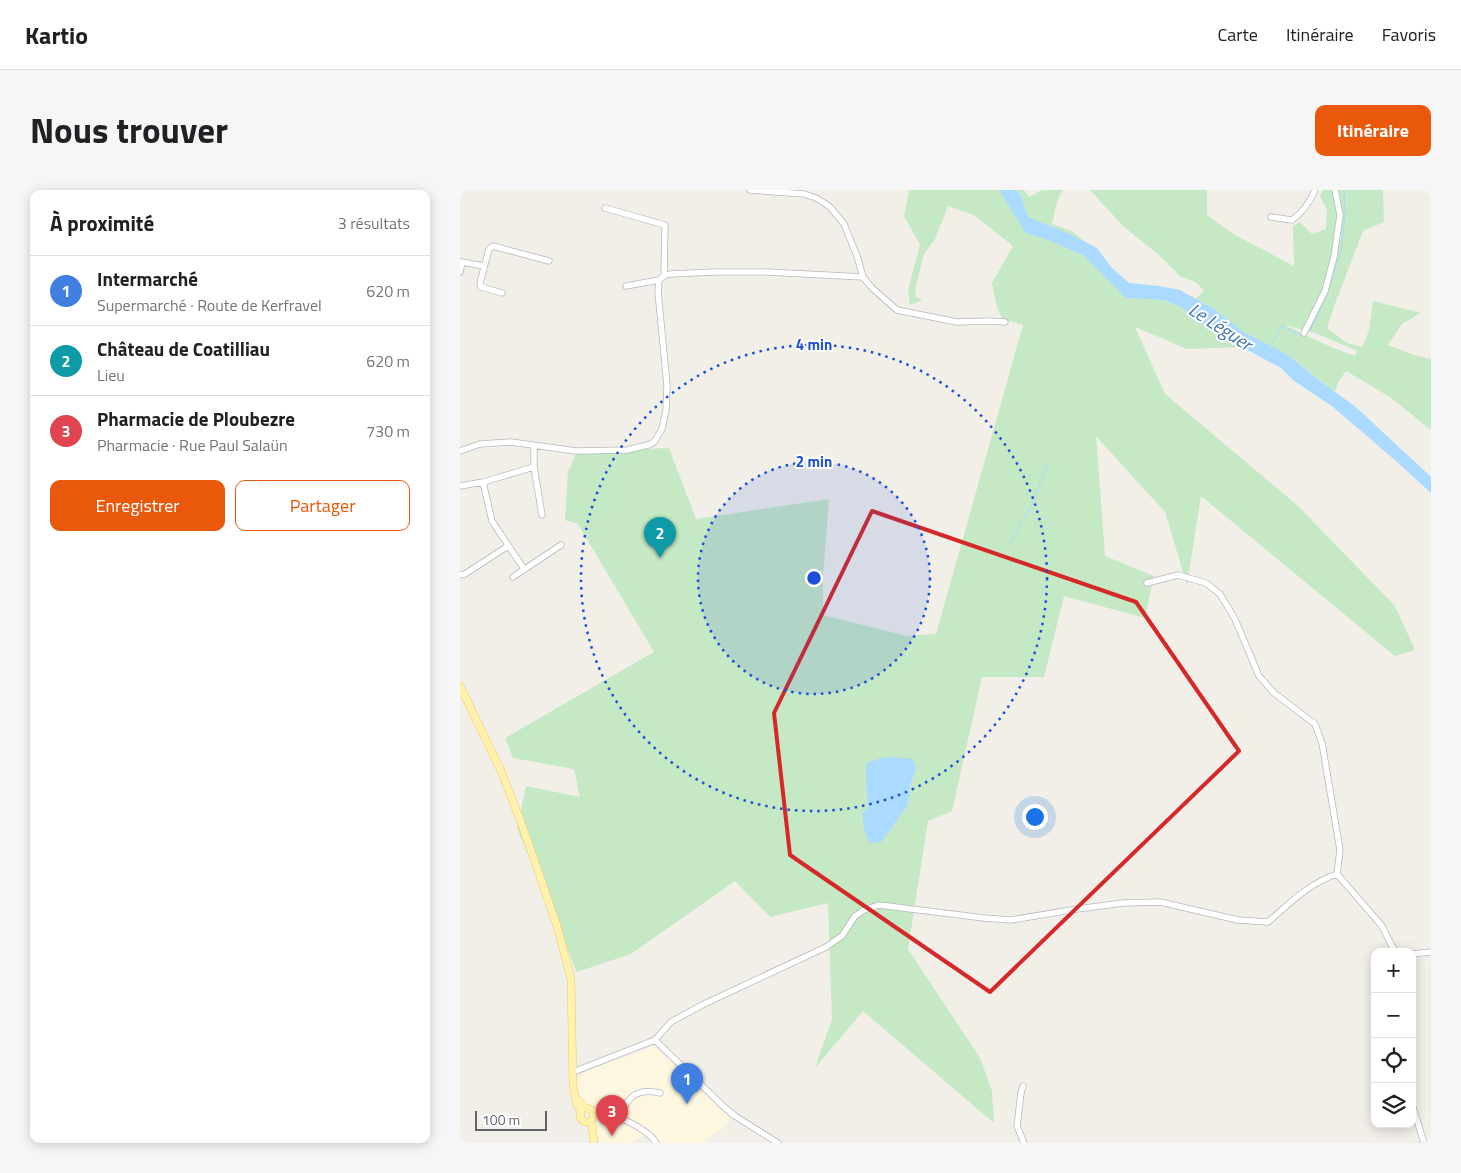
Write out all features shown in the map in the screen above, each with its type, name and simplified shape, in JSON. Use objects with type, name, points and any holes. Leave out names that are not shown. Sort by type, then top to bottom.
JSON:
[{"type":"main road","points":[[460,686],[494,755],[522,824],[557,926],[570,979],[573,1072],[576,1097],[588,1115],[594,1142]]},
{"type":"street","points":[[750,190],[804,194],[816,198],[829,206],[844,224],[863,277],[896,310],[956,322],[990,320],[1005,322]]},
{"type":"street","points":[[1271,217],[1292,220],[1300,214],[1315,190]]},
{"type":"street","points":[[1304,333],[1325,291],[1334,257],[1340,215],[1335,190]]},
{"type":"street","points":[[460,451],[480,444],[511,442],[576,450],[627,450],[654,442],[662,429],[666,410],[667,385],[659,299],[665,225],[605,208]]},
{"type":"street","points":[[502,293],[482,287],[480,284],[489,248],[493,246],[549,261]]},
{"type":"street","points":[[460,272],[461,262],[484,266]]},
{"type":"street","points":[[626,286],[688,273],[746,271],[863,277]]},
{"type":"street","points":[[534,446],[534,468],[542,515]]},
{"type":"street","points":[[460,486],[483,482],[534,468]]},
{"type":"street","points":[[483,482],[492,521],[524,569]]},
{"type":"street","points":[[513,577],[561,545]]},
{"type":"street","points":[[460,575],[508,546]]},
{"type":"street","points":[[1148,583],[1178,575],[1206,583],[1220,594],[1235,619],[1259,676],[1274,693],[1315,724],[1322,743],[1340,850],[1337,874],[1382,926],[1393,948]]},
{"type":"street","points":[[573,1072],[655,1040],[671,1022],[702,1005],[826,947],[842,936],[855,916],[871,907],[879,905],[1011,920],[1124,903],[1160,902],[1238,920],[1268,922],[1312,885],[1337,874]]},
{"type":"street","points":[[1416,954],[1431,952]]},
{"type":"street","points":[[655,1040],[724,1107],[778,1143]]},
{"type":"street","points":[[1023,1086],[1017,1126],[1024,1143]]},
{"type":"street","points":[[618,1118],[628,1099],[644,1091],[660,1093]]},
{"type":"street","points":[[588,1115],[608,1114],[618,1118],[640,1128],[656,1143]]},
{"type":"street","points":[[1416,1117],[1424,1143]]},
{"type":"highlighted area","points":[[872,511],[1136,602],[1239,751],[990,992],[790,855],[774,713]]},
{"type":"shaded area","points":[[654,1046],[730,1118],[725,1126],[705,1140],[707,1143],[661,1143],[654,1134],[648,1133],[631,1143],[600,1143],[595,1131],[595,1124],[598,1119],[595,1108],[585,1103],[579,1094],[576,1083],[583,1073]]},
{"type":"green space","points":[[909,190],[999,190],[1026,232],[1084,256],[1126,298],[1163,300],[1179,306],[1242,347],[1187,349],[1135,327],[1165,394],[1297,505],[1395,606],[1415,650],[1395,656],[1201,496],[1187,585],[1165,512],[1096,436],[1105,556],[1154,576],[1145,618],[1064,596],[1044,677],[982,677],[952,811],[928,821],[908,949],[980,1058],[992,1091],[994,1123],[863,1011],[815,1068],[832,1019],[828,903],[770,917],[735,881],[631,954],[577,972],[517,828],[526,786],[580,797],[574,769],[513,758],[505,738],[654,652],[578,524],[565,520],[568,472],[576,454],[591,451],[669,448],[696,519],[829,499],[823,576],[823,615],[907,636],[936,634],[1023,325],[1002,319],[996,304],[992,283],[1013,246],[974,215],[948,206],[935,239],[924,254],[915,289],[916,297],[922,300],[910,305],[908,290],[920,245],[904,216]],"holes":[[[914,776],[910,787],[908,805],[889,831],[863,812],[868,809],[868,802]]]},
{"type":"green space","points":[[1017,190],[1024,190],[1029,197],[1042,190],[1063,190],[1057,202],[1052,224],[1072,231],[1088,244],[1070,234],[1028,217],[1022,198]]},
{"type":"green space","points":[[1090,190],[1207,190],[1207,215],[1235,235],[1294,266],[1293,226],[1300,222],[1312,234],[1326,229],[1327,209],[1320,196],[1323,190],[1383,190],[1384,222],[1363,231],[1327,328],[1347,343],[1362,347],[1369,331],[1373,301],[1421,313],[1402,324],[1388,345],[1431,359],[1431,430],[1390,397],[1346,371],[1338,382],[1335,392],[1288,355],[1240,330],[1214,309],[1196,299],[1204,290],[1195,282],[1180,276],[1159,255],[1123,226]],"holes":[[[1284,325],[1315,333],[1357,351],[1355,356]]]},
{"type":"water","name":"Le Léguer","points":[[999,190],[1017,190],[1022,198],[1028,217],[1070,234],[1097,248],[1112,268],[1129,283],[1180,290],[1214,309],[1242,331],[1288,355],[1357,408],[1431,477],[1431,493],[1333,407],[1293,380],[1281,368],[1242,347],[1179,306],[1163,300],[1126,298],[1084,256],[1051,241],[1026,233]]},
{"type":"water","points":[[890,757],[913,759],[916,768],[910,787],[908,805],[881,842],[870,843],[865,832],[863,816],[863,812],[868,809],[867,763]]},
{"type":"waterway","points":[[1329,287],[1341,252],[1345,214],[1344,190]]},
{"type":"waterway","points":[[1310,331],[1324,300]]},
{"type":"waterway","points":[[1271,346],[1282,326],[1304,336]]},
{"type":"waterway","points":[[1009,546],[1032,504],[1047,465]]},
{"type":"place","name":"Château de Coatilliau","points":[[660,558]]},
{"type":"place","name":"Intermarché","points":[[687,1104]]},
{"type":"place","name":"Pharmacie de Ploubezre","points":[[612,1136]]}]
